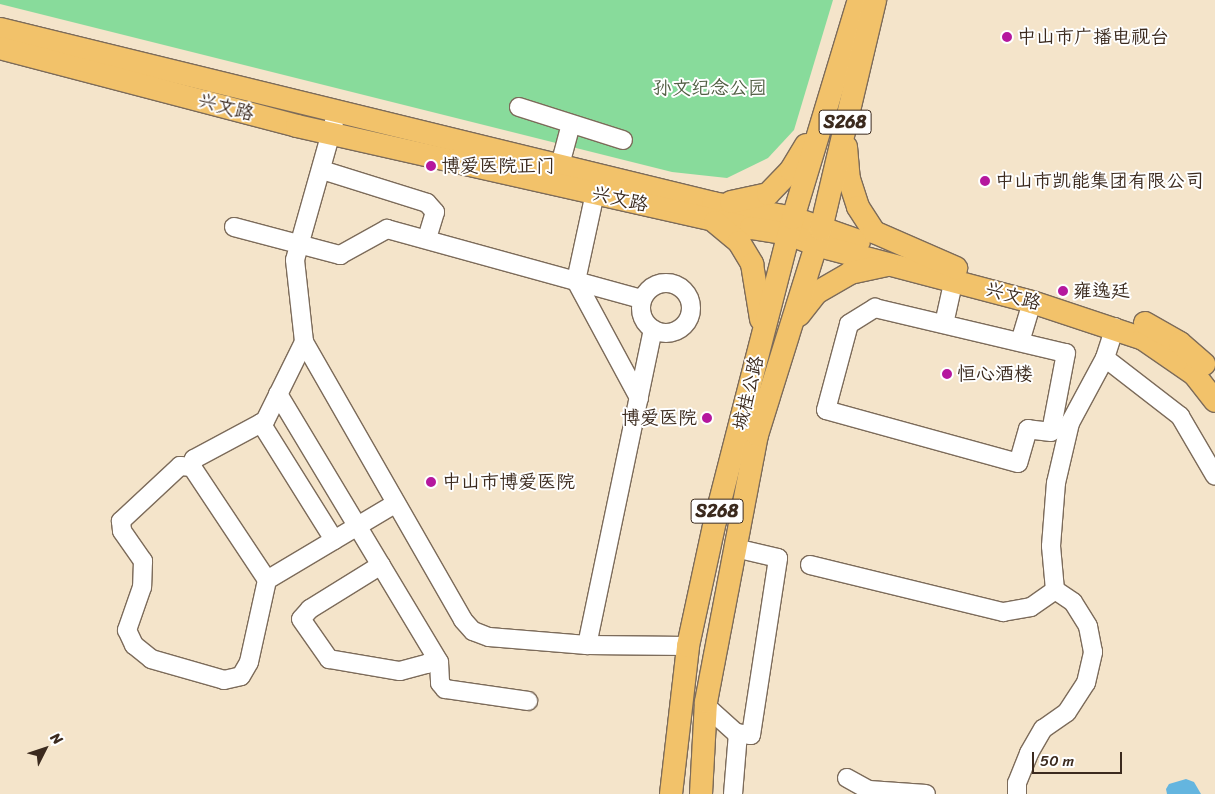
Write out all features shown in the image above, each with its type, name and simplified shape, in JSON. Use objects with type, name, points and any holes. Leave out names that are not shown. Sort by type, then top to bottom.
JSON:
[{"type":"main road","name":"城桂公路","points":[[671,794],[688,646],[715,520],[791,226],[858,0]]},
{"type":"main road","name":"城桂公路","points":[[701,794],[706,706],[757,435],[819,237],[875,0]]},
{"type":"main road","name":"兴文路","points":[[0,29],[560,166],[712,211]]},
{"type":"main road","name":"兴文路","points":[[0,48],[331,133],[595,193],[712,211],[791,226],[894,264],[960,276],[1032,302],[1115,327],[1143,339],[1173,357],[1194,374],[1215,401]]},
{"type":"main road","points":[[763,335],[752,264],[739,242],[712,211],[768,194],[791,170],[822,118]]},
{"type":"main road","points":[[844,127],[849,179],[858,207],[874,232],[960,276]]},
{"type":"main road","name":"兴文路","points":[[819,237],[960,276],[1116,313],[1149,325],[1180,343],[1215,376]]},
{"type":"main road","points":[[791,326],[816,293],[850,273],[894,264]]},
{"type":"street","points":[[519,107],[623,140]]},
{"type":"street","points":[[337,111],[322,170],[295,260],[304,342],[463,620],[473,631],[489,637],[587,645],[688,646]]},
{"type":"street","points":[[560,166],[571,124]]},
{"type":"street","points":[[322,170],[427,203],[435,212],[427,239]]},
{"type":"street","points":[[595,193],[576,281],[639,398]]},
{"type":"street","points":[[234,227],[340,255],[387,229],[642,299]]},
{"type":"street","points":[[944,324],[960,276]]},
{"type":"street","points":[[668,282],[683,288],[691,302],[689,318],[679,330],[662,333],[653,330],[642,316],[642,299],[653,286],[668,282]]},
{"type":"street","points":[[1020,342],[1032,302]]},
{"type":"street","points":[[875,308],[1020,342],[1066,353],[1051,432],[1028,429],[1018,463],[826,410],[849,324],[875,308]]},
{"type":"street","points":[[1055,590],[1051,546],[1056,484],[1070,423],[1105,358],[1115,327]]},
{"type":"street","points":[[587,645],[653,330]]},
{"type":"street","points":[[192,467],[180,466],[121,521],[122,531],[142,561],[142,588],[127,630],[134,645],[151,659],[224,680],[241,676],[249,662],[267,580],[192,467],[194,459],[260,423],[278,394],[304,342]]},
{"type":"street","points":[[1105,358],[1180,416],[1215,476]]},
{"type":"street","points":[[278,394],[436,657],[440,683],[445,689],[528,701]]},
{"type":"street","points":[[260,423],[334,540]]},
{"type":"street","points":[[267,580],[396,503]]},
{"type":"street","points":[[706,706],[738,733],[751,735],[778,558],[735,548]]},
{"type":"street","points":[[381,565],[310,609],[301,619],[329,660],[400,671],[426,664],[436,657]]},
{"type":"street","points":[[810,565],[1003,612],[1031,607],[1055,590]]},
{"type":"street","points":[[1017,794],[1017,783],[1029,753],[1043,729],[1067,712],[1086,683],[1093,652],[1088,626],[1073,602],[1055,590]]},
{"type":"street","points":[[733,794],[738,733]]},
{"type":"street","points":[[847,778],[869,790],[926,794]]},
{"type":"green space","name":"孙文纪念公园","points":[[0,0],[833,0],[794,130],[768,158],[727,178],[672,172],[0,4]]},
{"type":"water","points":[[1186,779],[1194,782],[1201,794],[1167,794],[1166,789],[1169,784]]},
{"type":"place","name":"中山市广播电视台","points":[[1007,37]]},
{"type":"place","name":"博爱医院正门","points":[[431,166]]},
{"type":"place","name":"中山市凯能集团有限公司","points":[[985,181]]},
{"type":"place","name":"雍逸廷","points":[[1063,291]]},
{"type":"place","name":"恒心酒楼","points":[[947,374]]},
{"type":"place","name":"博爱医院","points":[[707,418]]},
{"type":"place","name":"中山市博爱医院","points":[[431,482]]}]
